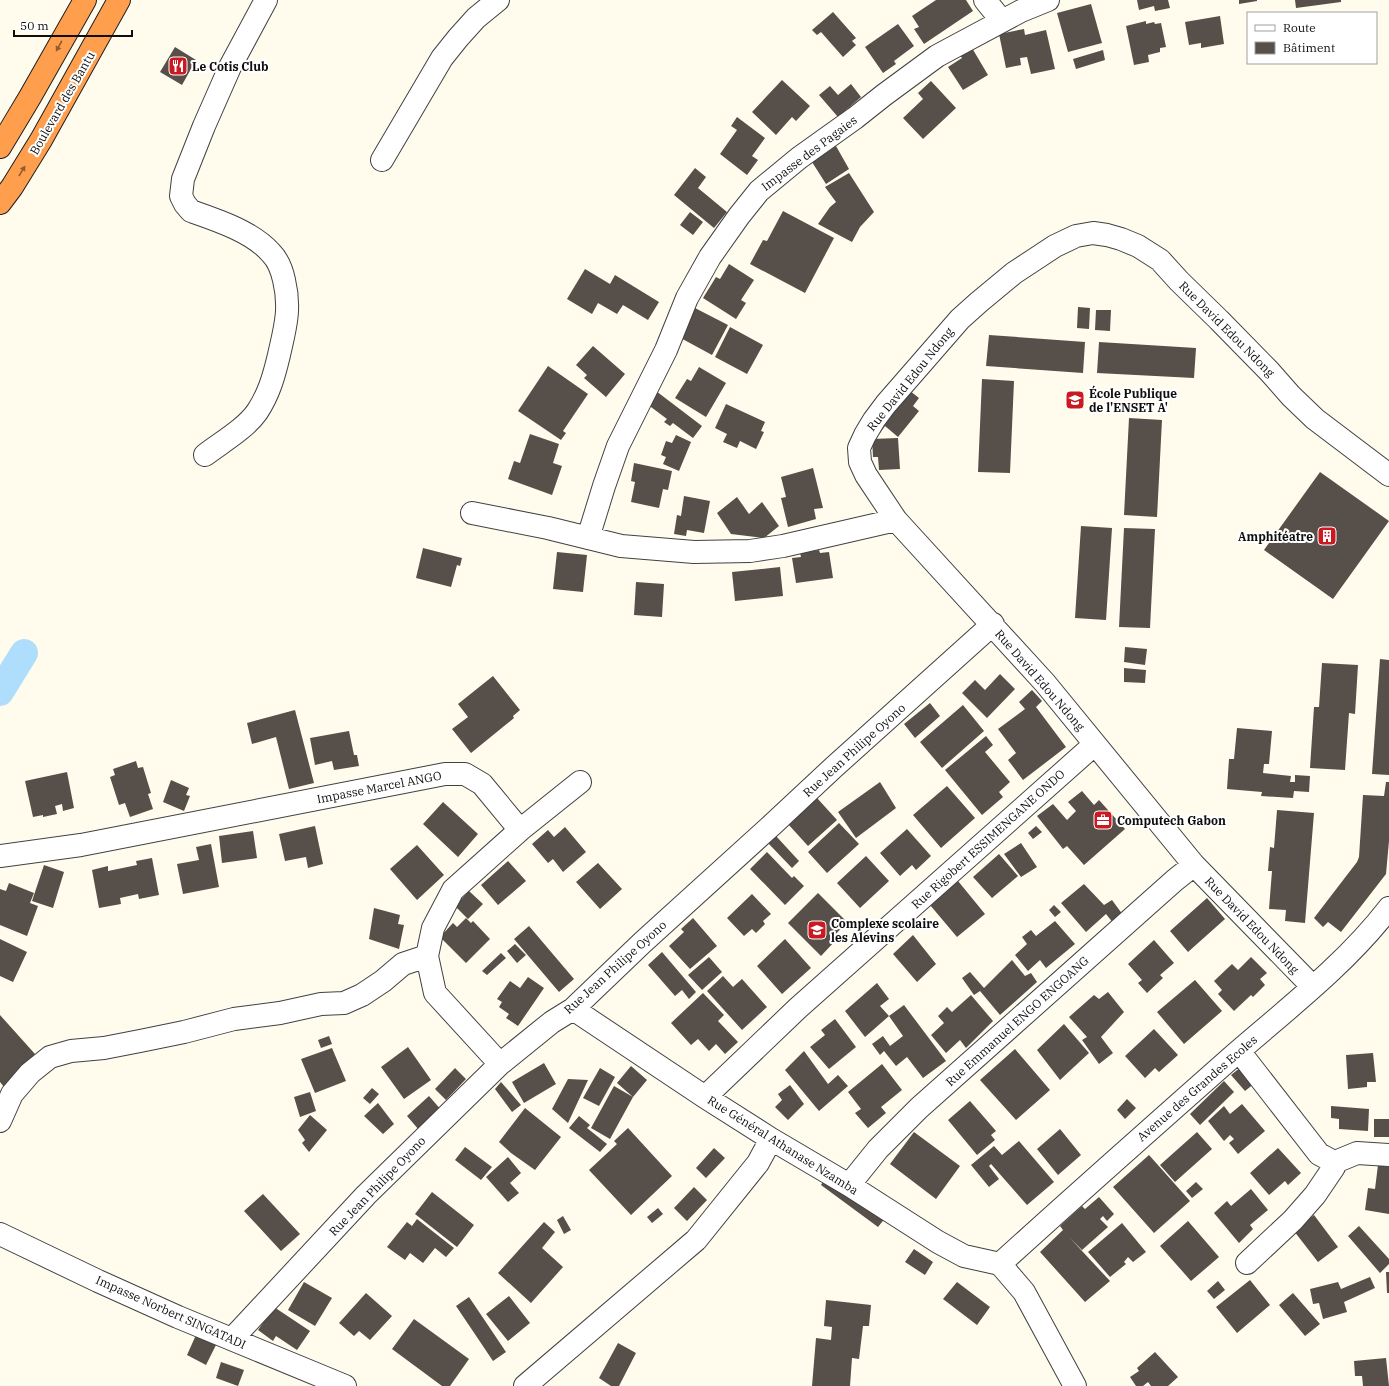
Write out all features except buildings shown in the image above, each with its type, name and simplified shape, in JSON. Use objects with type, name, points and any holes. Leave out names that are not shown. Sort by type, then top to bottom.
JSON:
[{"type":"highway","points":[[0,147],[30,97],[84,0]]},
{"type":"highway","name":"Boulevard des Bantu","points":[[0,203],[12,187],[41,140],[119,0]]},
{"type":"street","points":[[206,454],[244,425],[256,413],[272,384],[288,313],[288,297],[281,270],[272,254],[260,243],[243,232],[191,210],[185,204],[181,196],[183,179],[204,126],[230,67],[266,0]]},
{"type":"street","points":[[382,160],[442,58],[476,18],[498,0]]},
{"type":"street","points":[[985,0],[1002,21]]},
{"type":"street","name":"Impasse des Pagaies","points":[[588,538],[618,446],[666,350],[687,298],[710,258],[759,190],[799,158],[937,56],[1021,11],[1048,0]]},
{"type":"street","name":"Rue David Edou Ndong","points":[[1313,987],[1194,865],[1045,683],[993,624],[896,520],[866,475],[860,462],[859,448],[874,420],[960,319],[996,286],[1014,272],[1056,246],[1076,236],[1093,233],[1121,239],[1138,246],[1160,260],[1315,419],[1389,475]]},
{"type":"street","points":[[472,513],[548,528],[621,546],[654,550],[694,552],[750,551],[784,546],[896,520]]},
{"type":"street","name":"Rue Jean Philipe Oyono","points":[[232,1340],[366,1195],[500,1064],[552,1022],[573,1009],[643,942],[993,624]]},
{"type":"street","name":"Rue Rigobert ESSIMENGANE ONDO","points":[[705,1097],[798,1008],[1095,744]]},
{"type":"street","name":"Impasse Marcel ANGO","points":[[0,856],[81,845],[444,774],[465,774],[482,784],[520,830]]},
{"type":"street","points":[[500,1064],[435,993],[426,956],[433,928],[453,890],[520,830],[580,782]]},
{"type":"street","name":"Rue Emmanuel ENGO ENGOANG","points":[[849,1185],[878,1149],[919,1108],[1174,880],[1194,865]]},
{"type":"street","name":"Avenue des Grandes Ecoles","points":[[1000,1264],[1114,1161],[1330,972],[1376,924],[1389,908]]},
{"type":"street","points":[[0,1121],[12,1094],[30,1073],[50,1057],[71,1051],[104,1048],[184,1032],[234,1019],[280,1013],[321,1004],[344,1003],[362,995],[383,981],[403,964],[426,956]]},
{"type":"street","name":"Rue Général Athanase Nzamba","points":[[573,1009],[705,1097],[771,1139],[849,1185],[938,1242],[964,1256],[1000,1264]]},
{"type":"street","points":[[1239,1051],[1319,1154],[1335,1163]]},
{"type":"street","points":[[524,1386],[696,1240],[758,1163],[771,1139]]},
{"type":"street","points":[[1247,1263],[1293,1220],[1315,1195],[1335,1163],[1357,1153],[1389,1154]]},
{"type":"street","name":"Impasse Norbert SINGATADI","points":[[0,1234],[98,1281],[232,1340],[345,1386]]},
{"type":"street","points":[[1000,1264],[1024,1292],[1075,1386]]},
{"type":"waterway","points":[[0,692],[24,653]]},
{"type":"place","name":"Le Cotis Club","points":[[178,66]]},
{"type":"place","name":"École Publique de l'ENSET A'","points":[[1075,400]]},
{"type":"place","name":"Amphitéatre","points":[[1327,536]]},
{"type":"place","name":"Computech Gabon","points":[[1103,820]]},
{"type":"place","name":"Complexe scolaire les Alevins","points":[[817,930]]}]
